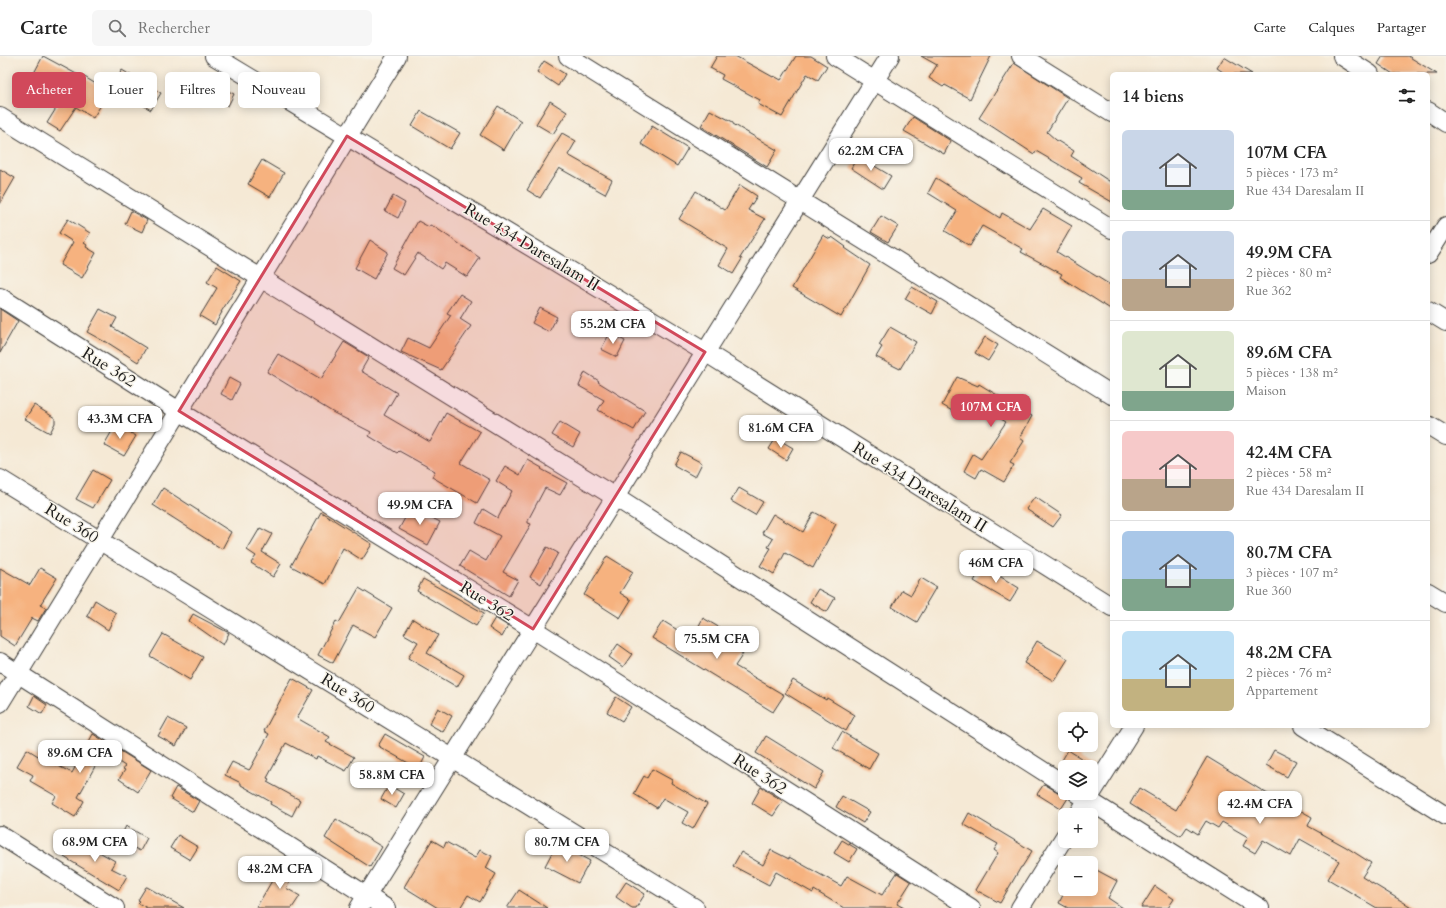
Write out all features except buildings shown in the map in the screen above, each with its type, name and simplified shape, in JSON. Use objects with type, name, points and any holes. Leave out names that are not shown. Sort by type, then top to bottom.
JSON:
[{"type":"street","name":"Rue 434 Daresalam II","points":[[214,56],[705,352],[1110,606]]},
{"type":"street","points":[[0,703],[397,56]]},
{"type":"street","points":[[568,56],[1110,394]]},
{"type":"street","points":[[835,56],[1110,228]]},
{"type":"street","points":[[363,902],[890,56]]},
{"type":"street","points":[[1021,56],[1110,112]]},
{"type":"street","points":[[1342,56],[1367,72]]},
{"type":"street","points":[[1430,112],[1446,123]]},
{"type":"street","points":[[0,117],[615,497],[1058,781]]},
{"type":"street","points":[[1430,251],[1446,226]]},
{"type":"street","name":"Rue 362","points":[[0,297],[179,411],[533,629],[971,908]]},
{"type":"street","points":[[1430,311],[1446,322]]},
{"type":"street","points":[[1430,426],[1446,436]]},
{"type":"street","name":"Rue 360","points":[[0,479],[695,908]]},
{"type":"street","points":[[1430,593],[1446,603]]},
{"type":"street","points":[[0,662],[363,902],[386,908]]},
{"type":"street","points":[[1098,774],[1133,728]]},
{"type":"street","points":[[1306,728],[1446,816]]},
{"type":"street","points":[[1088,800],[1260,908]]},
{"type":"street","points":[[0,836],[114,908]]},
{"type":"street","points":[[1020,908],[1058,847]]},
{"type":"highlighted area","points":[[347,136],[705,352],[533,629],[179,411]]}]
